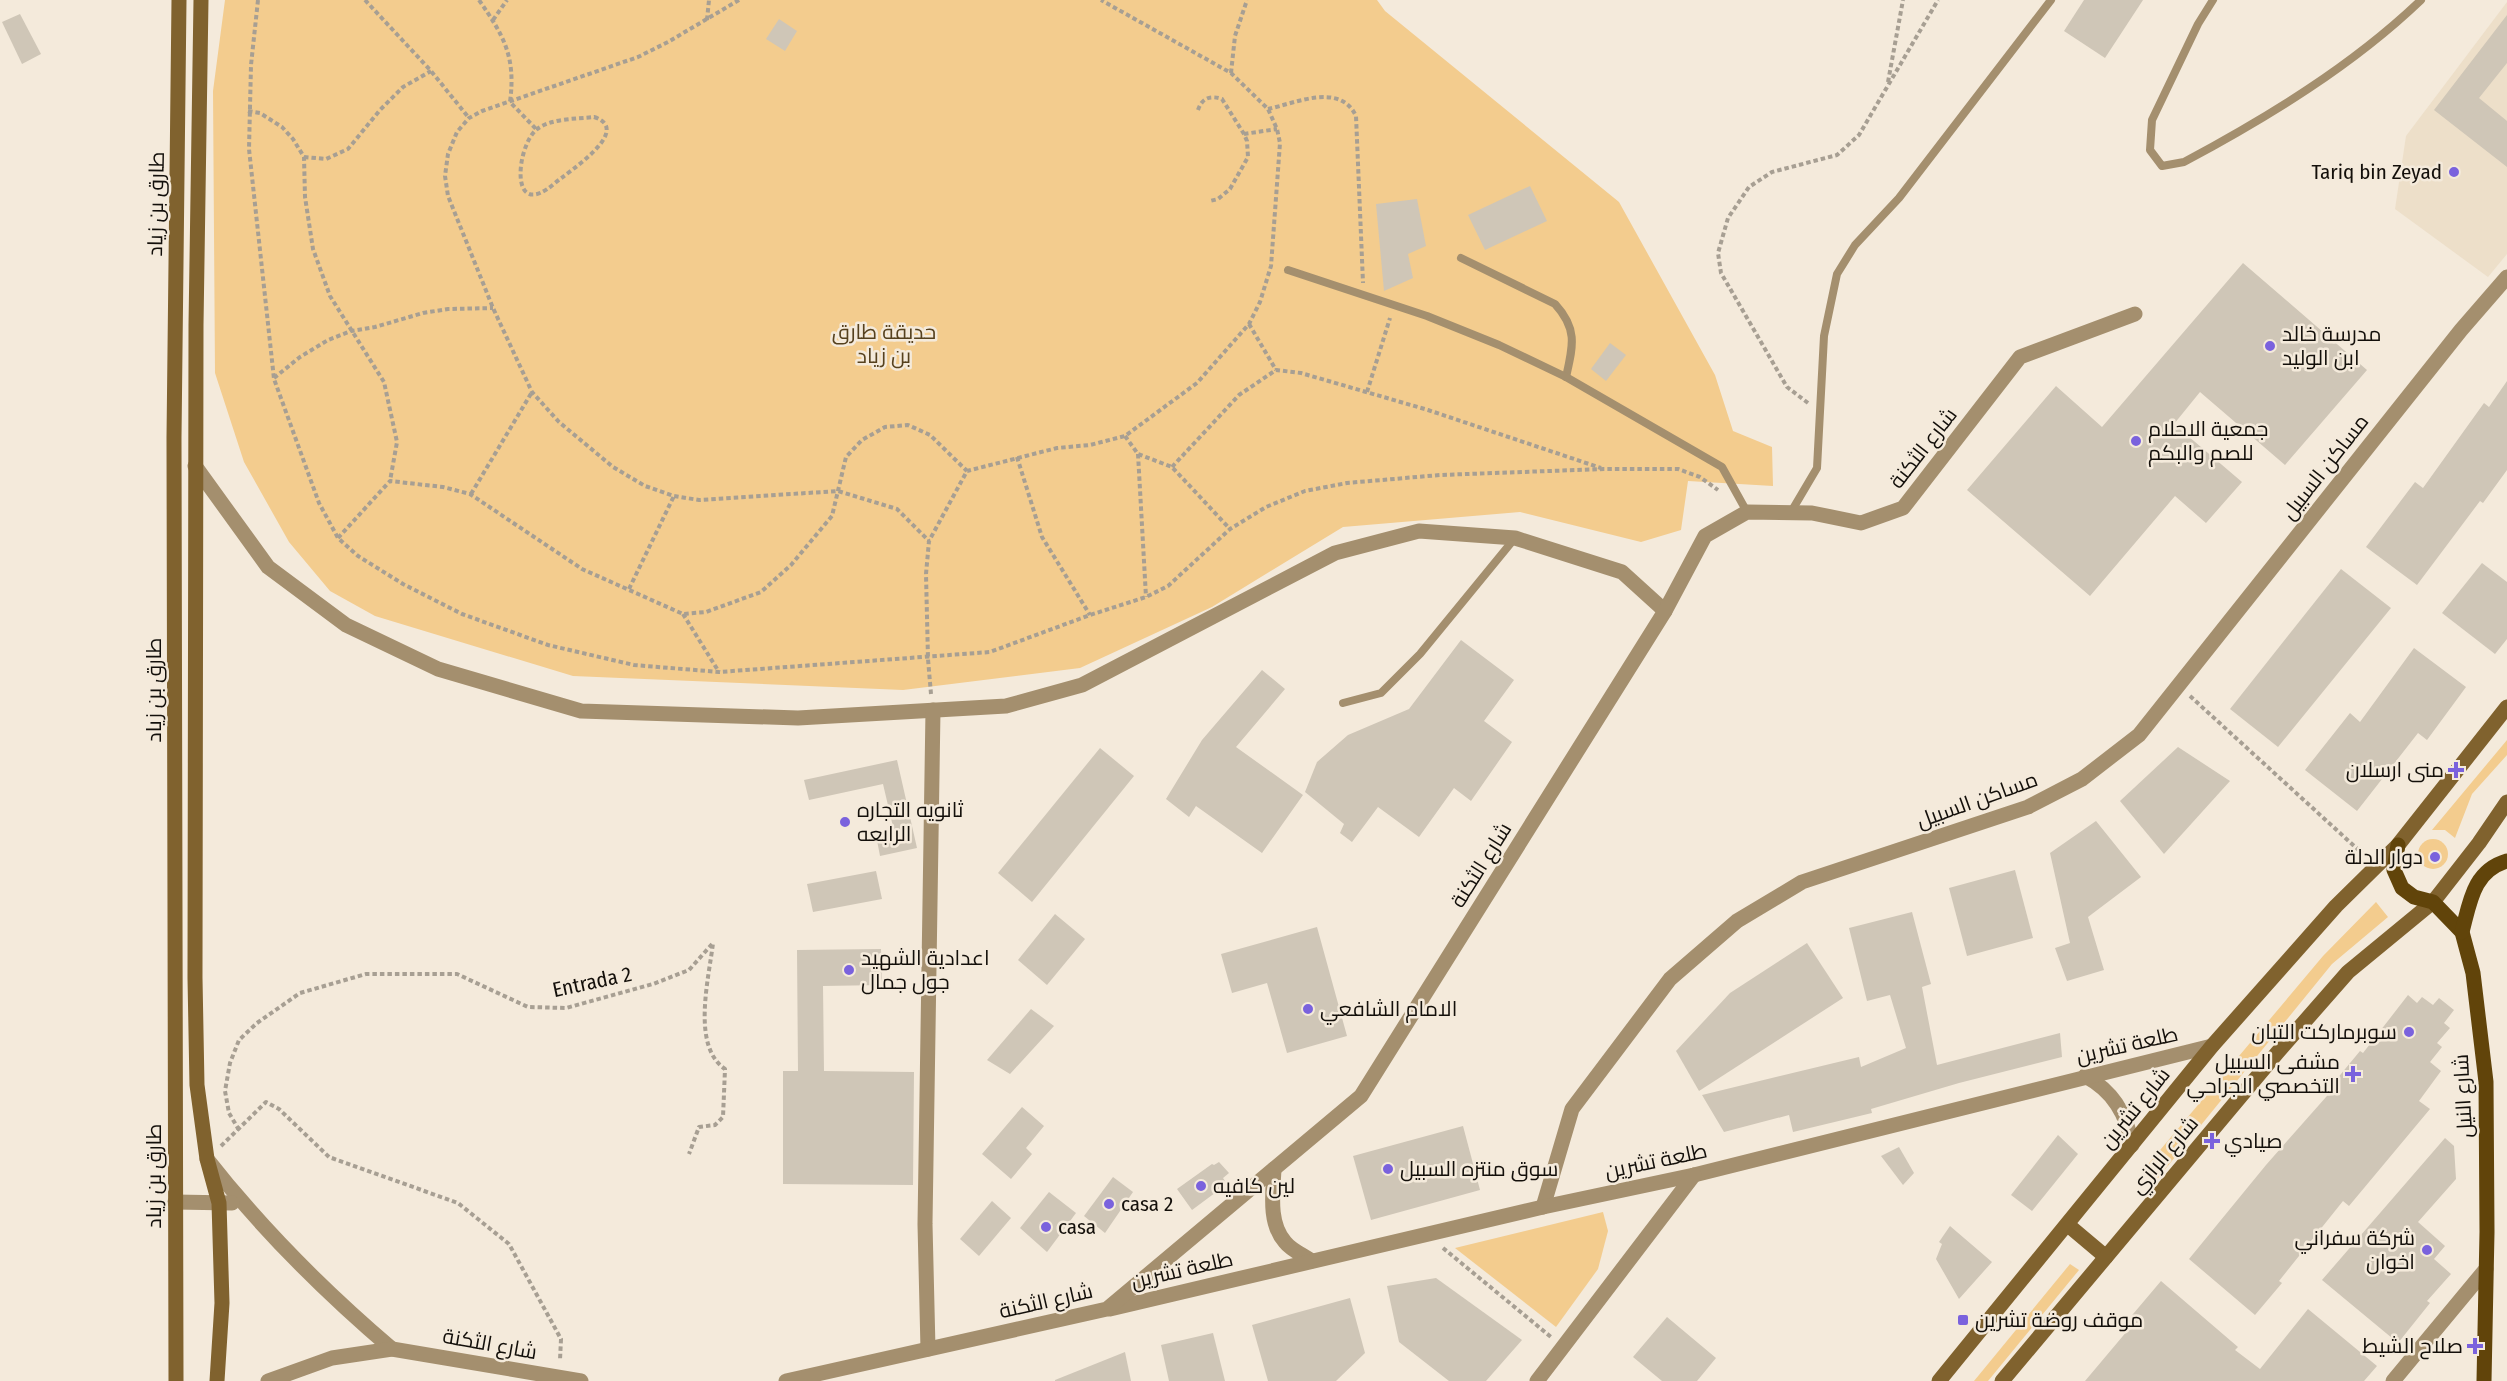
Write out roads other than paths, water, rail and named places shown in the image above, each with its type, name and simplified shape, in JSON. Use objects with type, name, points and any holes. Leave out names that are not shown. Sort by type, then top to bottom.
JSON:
[{"type":"main road","name":"طارق بن زياد","points":[[176,1381],[174,438],[179,0]]},
{"type":"main road","points":[[201,0],[195,466],[195,978],[197,1085],[207,1159],[219,1203],[222,1303],[217,1381]]},
{"type":"main road","name":"شارع تشرين","points":[[1940,1381],[2212,1046],[2336,906],[2375,865],[2398,845],[2507,707]]},
{"type":"main road","name":"شارع الرازي","points":[[2002,1381],[2277,1053],[2348,972],[2433,902],[2479,843],[2507,802]]},
{"type":"main road","name":"شارع النيل","points":[[2398,845],[2394,870],[2402,888],[2414,897],[2433,902],[2462,932],[2473,973],[2486,1082],[2484,1381]]},
{"type":"main road","points":[[2462,932],[2474,891],[2484,873],[2494,865],[2507,861]]},
{"type":"main road","points":[[2068,1225],[2106,1257]]},
{"type":"street","name":"مساكن السبيل","points":[[1543,1207],[1572,1109],[1670,979],[1737,921],[1802,882],[2028,807],[2082,779],[2139,735],[2461,330],[2507,277]]},
{"type":"street","name":"شارع الثكنة","points":[[786,1381],[1107,1309],[1361,1096],[1665,611],[1705,536],[1747,512],[1812,513],[1861,523],[1903,508],[2020,357],[2135,314]]},
{"type":"street","points":[[195,466],[268,567],[346,625],[438,669],[581,711],[798,717],[1006,705],[1082,686],[1335,553],[1419,531],[1515,538],[1622,572],[1665,611]]},
{"type":"street","points":[[928,1349],[925,1224],[933,710]]},
{"type":"street","name":"طلعة تشرين","points":[[1107,1309],[1543,1207],[1694,1175],[2212,1046]]},
{"type":"street","points":[[2085,1076],[2100,1084],[2115,1099],[2126,1118],[2132,1145]]},
{"type":"street","points":[[207,1159],[241,1202],[354,1316],[392,1349]]},
{"type":"street","points":[[1274,1169],[1272,1202],[1275,1226],[1285,1242],[1312,1261]]},
{"type":"street","points":[[1537,1381],[1694,1175]]},
{"type":"street","points":[[175,1202],[241,1202]]},
{"type":"street","points":[[2393,1381],[2486,1269]]},
{"type":"street","points":[[268,1381],[332,1358],[392,1349]]},
{"type":"street","name":"شارع الثكنة","points":[[392,1349],[581,1381]]},
{"type":"lane","points":[[1791,512],[1817,468],[1824,336],[1837,274],[1855,245],[1899,198],[2050,0]]},
{"type":"lane","points":[[2213,0],[2198,24],[2152,120],[2150,150],[2162,166],[2184,162],[2304,92],[2398,22],[2421,0]]},
{"type":"lane","points":[[1461,258],[1555,304],[1563,313],[1569,324],[1574,346],[1566,377]]},
{"type":"lane","points":[[1288,270],[1499,345],[1566,377],[1722,467],[1747,512]]},
{"type":"lane","points":[[1343,703],[1381,693],[1420,654],[1515,538]]},
{"type":"place","name":"Tariq bin Zeyad","points":[[2454,172]]},
{"type":"place","name":"مدرسة خالد ابن الوليد","points":[[2270,346]]},
{"type":"place","name":"جمعية الاحلام للصم والبكم","points":[[2136,441]]},
{"type":"place","name":"منى ارسلان","points":[[2456,770]]},
{"type":"place","name":"ثانويه التجاره الرابعه","points":[[845,822]]},
{"type":"place","name":"دوار الدلة","points":[[2435,857]]},
{"type":"place","name":"اعدادية الشهيد جول جمال","points":[[849,970]]},
{"type":"place","name":"الامام الشافعي","points":[[1308,1009]]},
{"type":"place","name":"سوبرماركت التبان","points":[[2409,1032]]},
{"type":"place","name":"مشفى السبيل التخصصي الجراحي","points":[[2353,1074]]},
{"type":"place","name":"صيادي","points":[[2212,1141]]},
{"type":"place","name":"سوق منتزه السبيل","points":[[1388,1169]]},
{"type":"place","name":"لين كافيه","points":[[1201,1186]]},
{"type":"place","name":"casa 2","points":[[1109,1204]]},
{"type":"place","name":"casa","points":[[1046,1227]]},
{"type":"place","name":"شركة سفراني اخوان","points":[[2427,1250]]},
{"type":"place","name":"موقف روضة تشرين","points":[[1963,1320]]},
{"type":"place","name":"صلاح الشيط","points":[[2475,1346]]},
{"type":"park label","name":"حديقة طارق بن زياد","points":[[884,344]]}]
